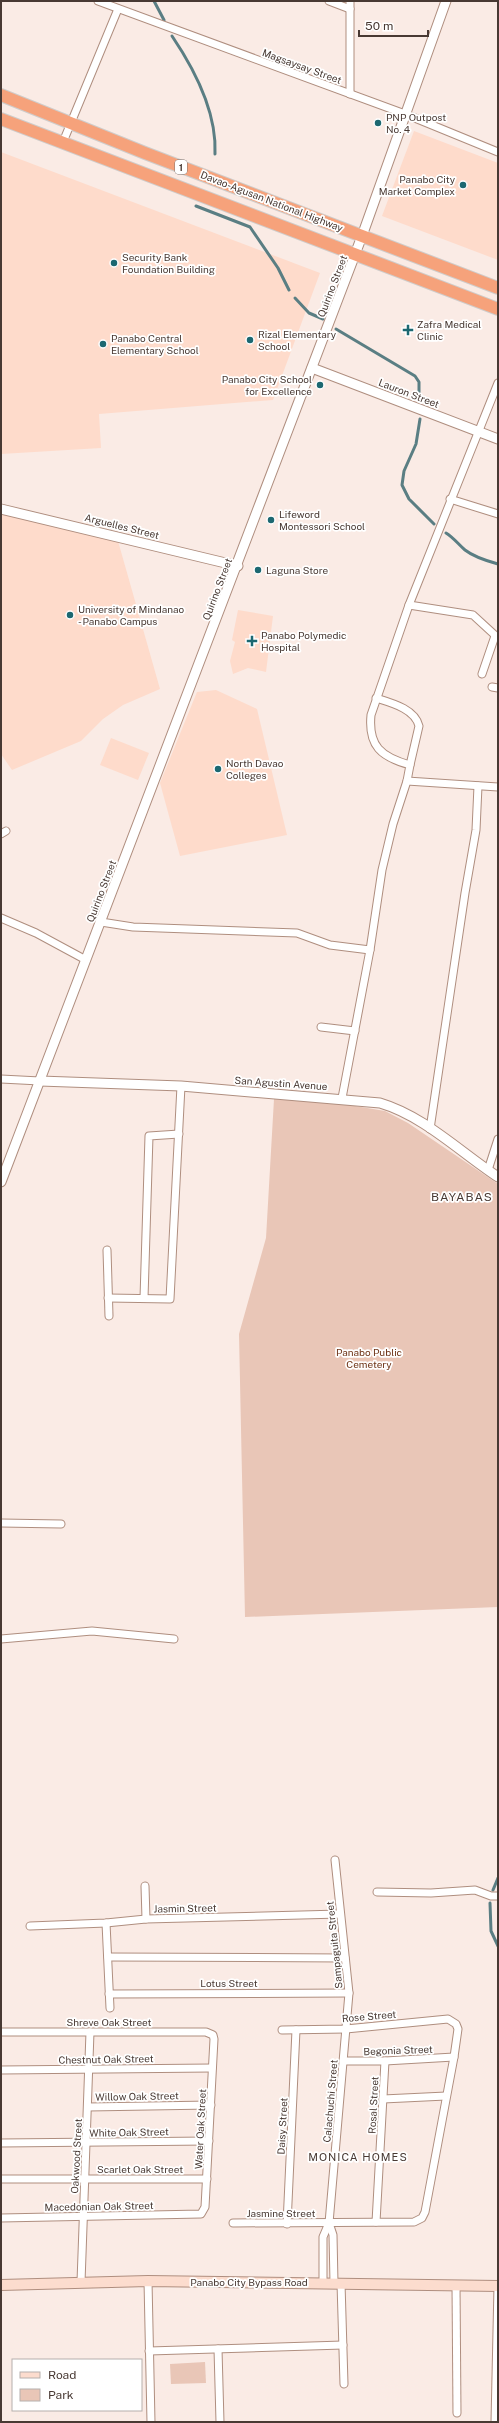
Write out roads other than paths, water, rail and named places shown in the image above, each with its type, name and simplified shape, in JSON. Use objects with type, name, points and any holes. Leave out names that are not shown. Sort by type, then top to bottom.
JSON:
[{"type":"highway","name":"Davao-Agusan National Highway","points":[[1,95],[498,288]]},
{"type":"highway","name":"Davao-Agusan National Highway","points":[[1,119],[498,309]]},
{"type":"main road","name":"Panabo City Bypass Road","points":[[1,2285],[148,2281],[268,2284],[337,2283],[498,2286]]},
{"type":"street","name":"Magsaysay Street","points":[[98,1],[405,114],[498,152]]},
{"type":"street","points":[[329,1],[350,10]]},
{"type":"street","points":[[350,1],[350,94]]},
{"type":"street","name":"Quirino Street","points":[[1,1182],[238,566],[362,236],[446,1]]},
{"type":"street","points":[[63,142],[118,9]]},
{"type":"street","name":"Lauron Street","points":[[312,368],[498,440]]},
{"type":"street","points":[[410,765],[392,758],[374,745],[370,734],[370,722],[376,698],[409,605],[450,498],[479,432],[498,382]]},
{"type":"street","points":[[450,498],[498,514]]},
{"type":"street","name":"Arguelles Street","points":[[1,509],[238,566]]},
{"type":"street","points":[[409,605],[473,615],[496,637],[482,674]]},
{"type":"street","points":[[342,1098],[370,950],[382,870],[393,824],[407,781],[419,726],[418,721],[407,710],[376,698]]},
{"type":"street","points":[[407,781],[498,787]]},
{"type":"street","points":[[430,1129],[464,893],[476,830],[478,786]]},
{"type":"street","points":[[1,918],[36,933],[86,960]]},
{"type":"street","points":[[101,922],[133,927],[297,933],[330,945],[370,950]]},
{"type":"street","points":[[321,1027],[355,1031]]},
{"type":"street","points":[[1,1079],[40,1081]]},
{"type":"street","name":"San Agustin Avenue","points":[[40,1081],[181,1086],[342,1098],[388,1105],[430,1129],[498,1177]]},
{"type":"street","points":[[108,1298],[170,1299],[181,1086]]},
{"type":"street","points":[[144,1298],[149,1136],[179,1134]]},
{"type":"street","points":[[488,1170],[498,1139]]},
{"type":"street","points":[[107,1250],[109,1316]]},
{"type":"street","points":[[1,1524],[61,1524]]},
{"type":"street","points":[[1,1639],[92,1631],[174,1638]]},
{"type":"street","name":"Sampaguita Street","points":[[335,1860],[349,1993],[346,2029]]},
{"type":"street","points":[[146,1886],[146,1919]]},
{"type":"street","points":[[377,1892],[475,1890],[498,1896]]},
{"type":"street","name":"Jasmin Street","points":[[30,1926],[106,1923],[146,1919],[340,1914]]},
{"type":"street","points":[[106,1923],[110,2008]]},
{"type":"street","points":[[108,1957],[345,1958]]},
{"type":"street","name":"Lotus Street","points":[[109,1994],[349,1993]]},
{"type":"street","name":"Rose Street","points":[[282,2030],[346,2029],[448,2019],[456,2024],[458,2029],[454,2057]]},
{"type":"street","name":"Calachuchi Street","points":[[323,2283],[322,2237],[329,2224],[346,2029]]},
{"type":"street","name":"Daisy Street","points":[[287,2224],[296,2030]]},
{"type":"street","name":"Shreve Oak Street","points":[[1,2032],[206,2032],[213,2035],[214,2039]]},
{"type":"street","name":"Oakwood Street","points":[[81,2282],[90,2032]]},
{"type":"street","name":"Water Oak Street","points":[[197,2215],[204,2211],[214,2039]]},
{"type":"street","points":[[329,2224],[418,2221],[425,2212],[454,2057]]},
{"type":"street","name":"Begonia Street","points":[[343,2061],[385,2061],[454,2057]]},
{"type":"street","name":"Rosal Street","points":[[376,2222],[385,2061]]},
{"type":"street","name":"Chestnut Oak Street","points":[[1,2070],[212,2068]]},
{"type":"street","points":[[383,2099],[446,2096]]},
{"type":"street","name":"Willow Oak Street","points":[[88,2107],[211,2105]]},
{"type":"street","name":"White Oak Street","points":[[1,2144],[209,2141]]},
{"type":"street","name":"Scarlet Oak Street","points":[[1,2179],[207,2179]]},
{"type":"street","name":"Macedonian Oak Street","points":[[1,2218],[197,2215]]},
{"type":"street","name":"Jasmine Street","points":[[233,2223],[329,2224]]},
{"type":"street","name":"Calachuchi Street","points":[[329,2224],[333,2235],[343,2344],[344,2384]]},
{"type":"street","points":[[148,2281],[151,2422]]},
{"type":"street","points":[[456,2285],[457,2413]]},
{"type":"street","points":[[495,2422],[498,2286]]},
{"type":"street","points":[[149,2351],[343,2344]]},
{"type":"street","points":[[218,2349],[220,2422]]},
{"type":"waterway","points":[[154,1],[164,20]]},
{"type":"waterway","points":[[172,36],[189,63],[203,92],[215,138],[215,154]]},
{"type":"waterway","points":[[196,206],[250,227],[278,268],[289,290]]},
{"type":"waterway","points":[[295,298],[309,313],[323,319]]},
{"type":"waterway","points":[[336,329],[415,376],[419,382],[419,400]]},
{"type":"waterway","points":[[420,419],[416,444],[404,471],[402,485],[409,499],[434,524]]},
{"type":"waterway","points":[[446,533],[469,552],[498,564]]},
{"type":"waterway","points":[[493,1890],[498,1878]]},
{"type":"waterway","points":[[490,1903],[491,1931],[498,1946]]},
{"type":"place","name":"PNP Outpost No. 4","points":[[378,123]]},
{"type":"place","name":"Panabo City Market Complex","points":[[463,185]]},
{"type":"place","name":"Security Bank Foundation Building","points":[[114,263]]},
{"type":"place","name":"Zafra Medical Clinic","points":[[408,330]]},
{"type":"place","name":"Rizal Elementary School","points":[[250,340]]},
{"type":"place","name":"Panabo Central Elementary School","points":[[103,344]]},
{"type":"place","name":"Panabo City School for Excellence","points":[[320,385]]},
{"type":"place","name":"Lifeword Montessori School","points":[[271,520]]},
{"type":"place","name":"Laguna Store","points":[[258,570]]},
{"type":"place","name":"University of Mindanao - Panabo Campus","points":[[70,615]]},
{"type":"place","name":"Panabo Polymedic Hospital","points":[[252,641]]},
{"type":"place","name":"North Davao Colleges","points":[[218,769]]},
{"type":"district","name":"BAYABAS","points":[[462,1197]]},
{"type":"district","name":"MONICA HOMES","points":[[358,2157]]},
{"type":"park label","name":"Panabo Public Cemetery","points":[[369,1358]]}]
